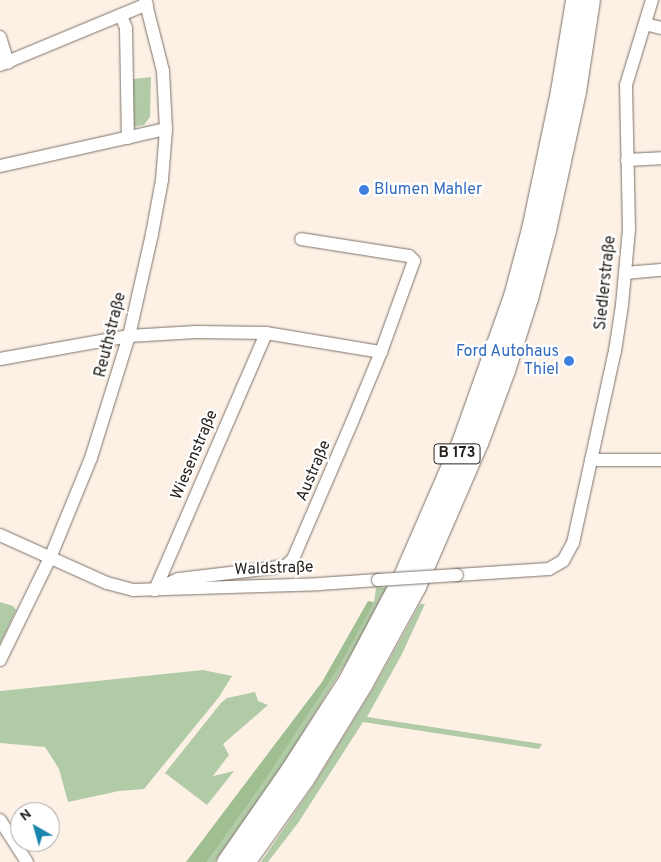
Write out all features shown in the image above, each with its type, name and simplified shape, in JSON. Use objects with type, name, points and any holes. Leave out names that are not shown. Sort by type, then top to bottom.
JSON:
[{"type":"highway","name":"B 173","points":[[226,862],[290,770],[348,680],[402,578],[462,440],[510,306],[531,228],[546,162],[575,0]]},
{"type":"highway","name":"B 173","points":[[245,862],[304,779],[363,683],[416,586],[478,443],[523,316],[546,230],[576,91],[590,0]]},
{"type":"street","name":"Siedlerstraße","points":[[558,564],[566,556],[574,538],[615,351],[629,230],[626,85],[652,0]]},
{"type":"street","points":[[0,37],[4,64],[121,16],[146,2]]},
{"type":"street","name":"Reuthstraße","points":[[0,660],[50,558],[91,458],[129,336],[162,180],[166,129],[163,71],[146,2]]},
{"type":"street","points":[[121,16],[126,28],[128,138]]},
{"type":"street","points":[[645,24],[661,28]]},
{"type":"street","points":[[0,166],[166,129]]},
{"type":"street","points":[[627,160],[661,158]]},
{"type":"street","name":"Austraße","points":[[155,590],[179,578],[272,568],[287,565],[294,559],[381,352],[414,261],[409,256],[301,239]]},
{"type":"street","points":[[625,273],[661,270]]},
{"type":"street","points":[[0,359],[129,336],[196,332],[266,333],[381,352]]},
{"type":"street","name":"Wiesenstraße","points":[[155,590],[266,333]]},
{"type":"street","points":[[591,460],[661,460]]},
{"type":"street","name":"Waldstraße","points":[[0,535],[118,587],[155,590],[319,584],[539,571],[558,564]]},
{"type":"street","points":[[0,820],[27,862]]},
{"type":"green space","points":[[151,77],[150,117],[144,125],[133,127],[133,79]]},
{"type":"green space","points":[[387,587],[351,655],[281,768],[215,862],[207,862],[255,795],[374,602],[376,588]]},
{"type":"green space","points":[[368,601],[374,602],[340,665],[255,795],[207,862],[186,862],[322,682]]},
{"type":"green space","points":[[0,602],[13,606],[16,610],[0,644]]},
{"type":"green space","points":[[420,604],[425,604],[402,654],[367,717],[542,744],[539,749],[363,722],[298,823],[268,862],[261,862],[315,783],[374,687]]},
{"type":"green space","points":[[203,670],[232,676],[219,697],[144,789],[119,791],[68,802],[59,769],[45,747],[0,743],[0,691]]},
{"type":"green space","points":[[255,692],[258,701],[268,705],[223,744],[229,755],[213,776],[234,771],[207,805],[165,773],[221,703],[227,698]]},
{"type":"place","name":"Blumen Mahler","points":[[364,190]]},
{"type":"place","name":"Ford Autohaus Thiel","points":[[569,361]]}]
